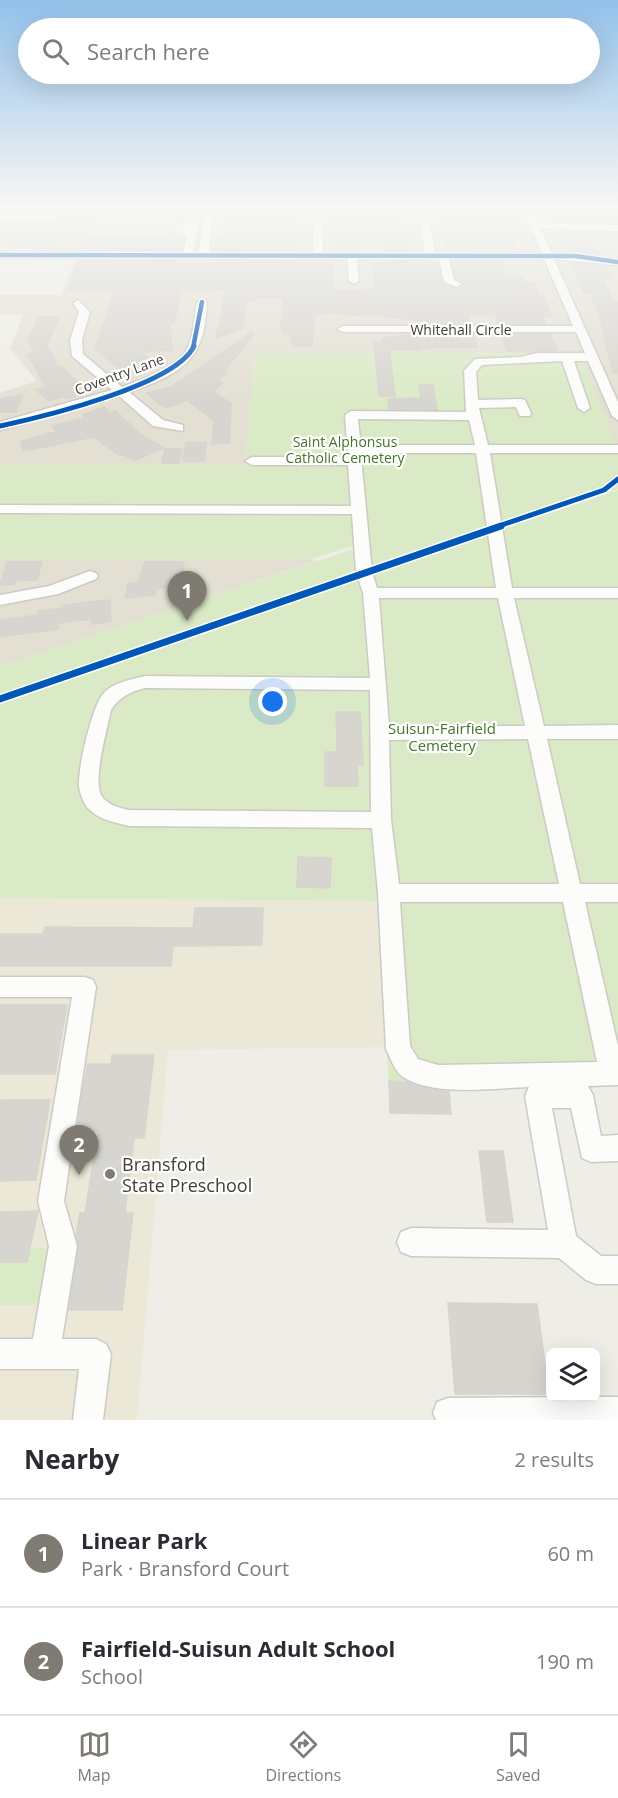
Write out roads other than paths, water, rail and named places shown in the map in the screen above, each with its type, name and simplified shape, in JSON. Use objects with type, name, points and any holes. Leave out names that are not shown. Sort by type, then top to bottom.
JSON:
[{"type":"street","points":[[353,272],[354,281]]},
{"type":"street","points":[[444,272],[449,283]]},
{"type":"street","points":[[555,272],[592,357],[613,393],[618,416]]},
{"type":"street","name":"Coventry Lane","points":[[0,426],[119,391],[171,370],[189,356],[194,348],[202,302]]},
{"type":"street","points":[[78,303],[85,312],[74,349],[78,356],[158,423],[178,428]]},
{"type":"street","name":"Whitehall Circle","points":[[343,329],[579,328]]},
{"type":"street","points":[[525,413],[521,403],[473,410],[458,415],[351,415],[364,573],[372,593],[379,684],[381,820],[389,893],[398,1049],[410,1068],[438,1077],[615,1073],[505,593],[478,422],[473,410],[470,370],[479,362],[521,361],[536,357],[592,357]]},
{"type":"street","points":[[567,357],[584,408]]},
{"type":"street","points":[[252,461],[354,457],[394,449],[618,449]]},
{"type":"street","points":[[0,509],[360,510]]},
{"type":"street","points":[[0,600],[52,590],[90,576]]},
{"type":"street","points":[[372,593],[618,593]]},
{"type":"street","points":[[379,684],[145,682],[124,688],[110,697],[102,710],[88,783],[93,801],[111,814],[129,818],[381,820]]},
{"type":"street","points":[[379,733],[618,732]]},
{"type":"street","points":[[389,893],[618,894]]},
{"type":"street","points":[[0,987],[85,987],[51,1201],[63,1246],[45,1354]]},
{"type":"street","points":[[564,1244],[537,1096],[581,1095],[591,1149],[618,1148]]},
{"type":"street","points":[[411,1242],[564,1244],[596,1270],[618,1270]]},
{"type":"street","points":[[0,1354],[96,1354],[88,1420]]},
{"type":"street","points":[[448,1413],[618,1412]]},
{"type":"place","name":"Linear Park","points":[[187,621]]},
{"type":"place","name":"Bransford State Preschool","points":[[110,1174]]},
{"type":"place","name":"Fairfield-Suisun Adult School","points":[[79,1175]]},
{"type":"park label","name":"Saint Alphonsus Catholic Cemetery","points":[[345,450]]},
{"type":"park label","name":"Suisun-Fairfield Cemetery","points":[[442,736]]}]
